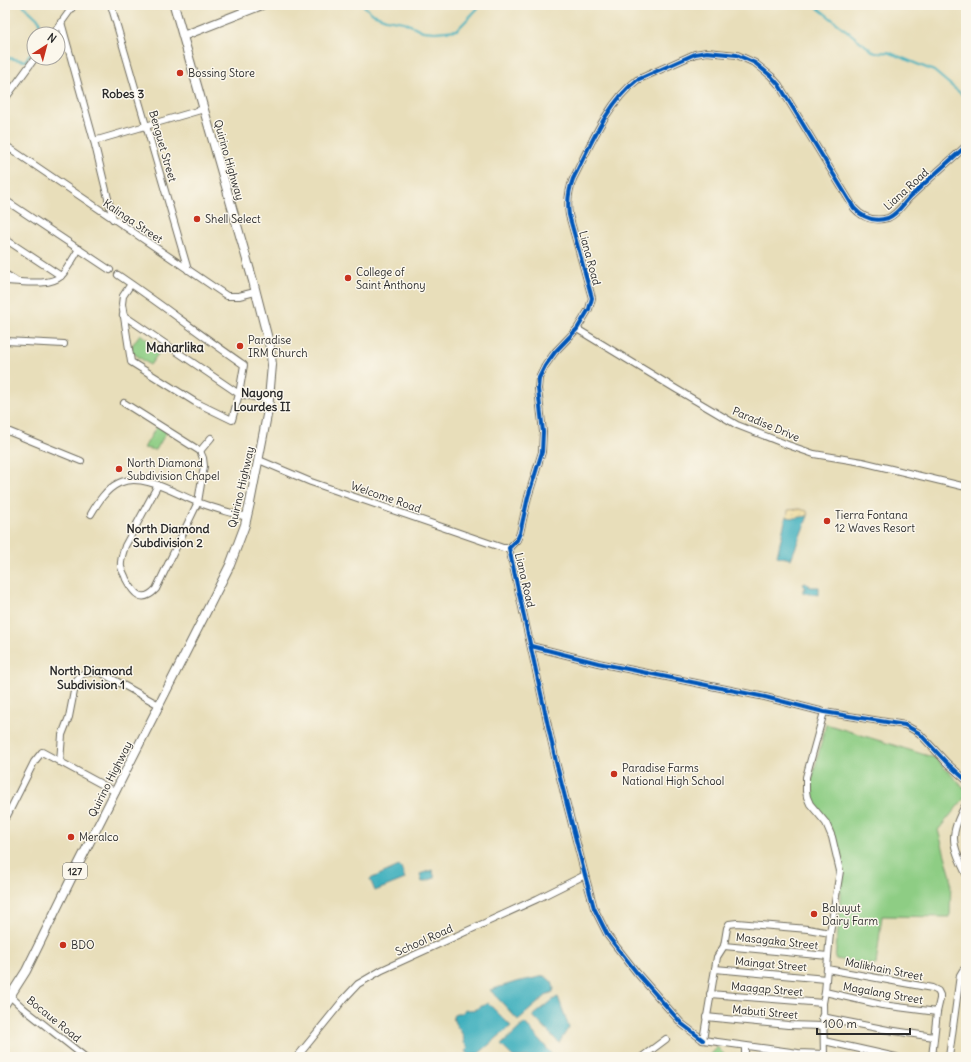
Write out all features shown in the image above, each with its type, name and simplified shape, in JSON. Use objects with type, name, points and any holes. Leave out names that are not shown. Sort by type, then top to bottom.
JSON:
[{"type":"main road","name":"Quirino Highway","points":[[5,1004],[8,994],[26,971],[71,878],[230,565],[247,517],[269,400],[272,365],[270,347],[184,36],[174,5]]},
{"type":"main road","points":[[184,36],[262,5]]},
{"type":"street","points":[[58,26],[74,5]]},
{"type":"street","name":"Benguet Street","points":[[111,5],[188,270]]},
{"type":"street","points":[[61,22],[94,140],[113,220]]},
{"type":"street","name":"Liana Road","points":[[703,1040],[682,1024],[638,974],[608,936],[594,908],[556,762],[509,548],[517,540],[520,533],[528,497],[542,452],[543,432],[538,389],[539,378],[555,352],[577,329],[589,309],[592,298],[569,215],[569,191],[573,179],[608,113],[623,93],[637,80],[695,54],[707,52],[737,56],[755,63],[771,76],[779,85],[854,208],[862,216],[872,219],[884,219],[890,217],[966,146]]},
{"type":"street","points":[[5,99],[29,66]]},
{"type":"street","points":[[94,140],[204,110]]},
{"type":"street","name":"Kalinga Street","points":[[5,145],[113,220],[227,296],[239,296],[255,292]]},
{"type":"street","points":[[5,200],[110,270]]},
{"type":"street","points":[[5,239],[61,276]]},
{"type":"street","points":[[5,281],[45,283],[61,276],[79,249]]},
{"type":"street","points":[[5,274],[16,281]]},
{"type":"street","points":[[118,275],[131,284],[244,365],[239,394],[232,420],[195,402],[131,362],[123,315],[124,296],[131,284]]},
{"type":"street","points":[[123,315],[239,394],[269,400]]},
{"type":"street","name":"Paradise Drive","points":[[577,329],[737,425],[814,454],[862,462],[966,487]]},
{"type":"street","points":[[5,342],[64,344]]},
{"type":"street","points":[[124,403],[200,451],[204,466],[198,502],[156,589],[151,594],[144,597],[137,595],[132,590],[121,569],[121,557],[125,546],[158,485]]},
{"type":"street","points":[[5,430],[81,461]]},
{"type":"street","points":[[200,451],[211,438]]},
{"type":"street","name":"Welcome Road","points":[[258,460],[311,482],[503,548],[509,548]]},
{"type":"street","points":[[91,514],[108,491],[120,482],[136,480],[158,485],[198,502],[247,517]]},
{"type":"street","points":[[531,646],[598,663],[766,697],[824,712],[905,725],[919,734],[966,780]]},
{"type":"street","points":[[60,762],[62,735],[69,717],[75,684],[81,675],[100,672],[159,705]]},
{"type":"street","points":[[824,712],[806,777],[807,797],[810,804],[826,823],[832,837],[840,871],[830,933],[823,1003],[822,1017],[824,1055],[798,1055],[703,1040],[715,969],[719,953],[724,946],[729,925],[737,923],[808,929],[830,933]]},
{"type":"street","points":[[7,816],[34,762],[42,752],[116,792]]},
{"type":"street","points":[[966,804],[955,825],[954,840],[956,854],[966,874]]},
{"type":"street","name":"School Road","points":[[297,1057],[344,999],[364,979],[538,899],[585,875]]},
{"type":"street","name":"Masagaka Street","points":[[724,946],[828,956]]},
{"type":"street","name":"Maingat Street","points":[[715,969],[826,979]]},
{"type":"street","name":"Malikhain Street","points":[[827,969],[938,990],[940,998],[937,1012]]},
{"type":"street","points":[[949,1057],[960,975],[963,970],[966,969]]},
{"type":"street","name":"Magalang Street","points":[[825,992],[882,1005],[937,1012]]},
{"type":"street","name":"Bocaue Road","points":[[8,994],[23,1008],[85,1057]]},
{"type":"street","name":"Maagap Street","points":[[710,994],[823,1003]]},
{"type":"street","points":[[932,1057],[937,1012]]},
{"type":"street","name":"Mabuti Street","points":[[706,1017],[788,1025],[823,1026]]},
{"type":"street","points":[[822,1017],[934,1037]]},
{"type":"street","points":[[642,1057],[666,1039]]},
{"type":"street","points":[[824,1041],[896,1057]]},
{"type":"street","points":[[745,1046],[745,1057]]},
{"type":"green space","points":[[140,334],[161,350],[150,365],[129,350]]},
{"type":"green space","points":[[158,424],[167,431],[156,450],[144,448]]},
{"type":"green space","points":[[826,724],[935,758],[966,790],[966,796],[938,830],[951,877],[950,917],[882,916],[876,965],[835,959],[840,912],[840,874],[837,844],[831,829],[819,811],[809,791]]},
{"type":"green space","points":[[717,1047],[727,1057],[707,1057]]},
{"type":"sand","points":[[799,509],[807,511],[808,516],[804,520],[787,517],[788,510]]},
{"type":"water","points":[[808,516],[791,559],[777,556],[786,517],[794,518]]},
{"type":"water","points":[[806,583],[810,587],[819,587],[819,595],[803,593],[803,589],[806,589],[803,584]]},
{"type":"water","points":[[399,866],[401,867],[405,879],[375,891],[370,879]]},
{"type":"water","points":[[432,870],[435,878],[422,882],[420,874]]},
{"type":"water","points":[[545,976],[552,982],[554,988],[553,992],[548,994],[518,1020],[490,990],[516,982]]},
{"type":"water","points":[[558,997],[569,1027],[559,1043],[533,1016]]},
{"type":"water","points":[[488,1003],[511,1026],[478,1054],[474,1053],[471,1055],[467,1053],[466,1049],[468,1047],[464,1043],[464,1038],[455,1023],[453,1016],[456,1013],[476,1009]]},
{"type":"water","points":[[525,1023],[551,1053],[548,1057],[513,1057],[501,1045]]},
{"type":"waterway","points":[[23,5],[40,21],[40,26]]},
{"type":"waterway","points":[[363,5],[373,14],[386,19],[404,22],[423,31],[435,32],[457,30],[481,5]]},
{"type":"waterway","points":[[814,5],[875,53],[888,52],[934,71],[966,98]]},
{"type":"waterway","points":[[5,62],[9,58],[25,61],[26,60]]},
{"type":"cycle path","points":[[703,1040],[682,1024],[637,973],[608,936],[594,908],[556,762],[509,548],[517,540],[520,533],[528,497],[542,452],[543,432],[538,389],[539,378],[555,352],[577,329],[589,309],[592,298],[569,215],[568,197],[571,184],[600,126],[626,90],[637,80],[695,54],[707,52],[737,55],[755,63],[771,76],[779,85],[854,208],[865,217],[878,220],[888,218],[895,214],[910,197],[966,146]]},
{"type":"cycle path","points":[[531,646],[598,663],[765,697],[824,712],[905,725],[919,733],[947,763],[966,780]]},
{"type":"place","name":"Bossing Store","points":[[180,73]]},
{"type":"place","name":"Shell Select","points":[[197,219]]},
{"type":"place","name":"College of Saint Anthony","points":[[348,278]]},
{"type":"place","name":"Paradise IRM Church","points":[[240,346]]},
{"type":"place","name":"North Diamond Subdivision Chapel","points":[[119,469]]},
{"type":"place","name":"Tierra Fontana 12 Waves Resort","points":[[827,521]]},
{"type":"place","name":"Paradise Farms National High School","points":[[614,774]]},
{"type":"place","name":"Meralco","points":[[71,837]]},
{"type":"place","name":"Baluyut Dairy Farm","points":[[814,914]]},
{"type":"place","name":"BDO","points":[[63,945]]},
{"type":"district","name":"Robes 3","points":[[123,94]]},
{"type":"district","name":"Maharlika","points":[[175,347]]},
{"type":"district","name":"Nayong Lourdes II","points":[[262,400]]},
{"type":"district","name":"North Diamond Subdivision 2","points":[[168,536]]},
{"type":"district","name":"North Diamond Subdivision 1","points":[[91,678]]}]
